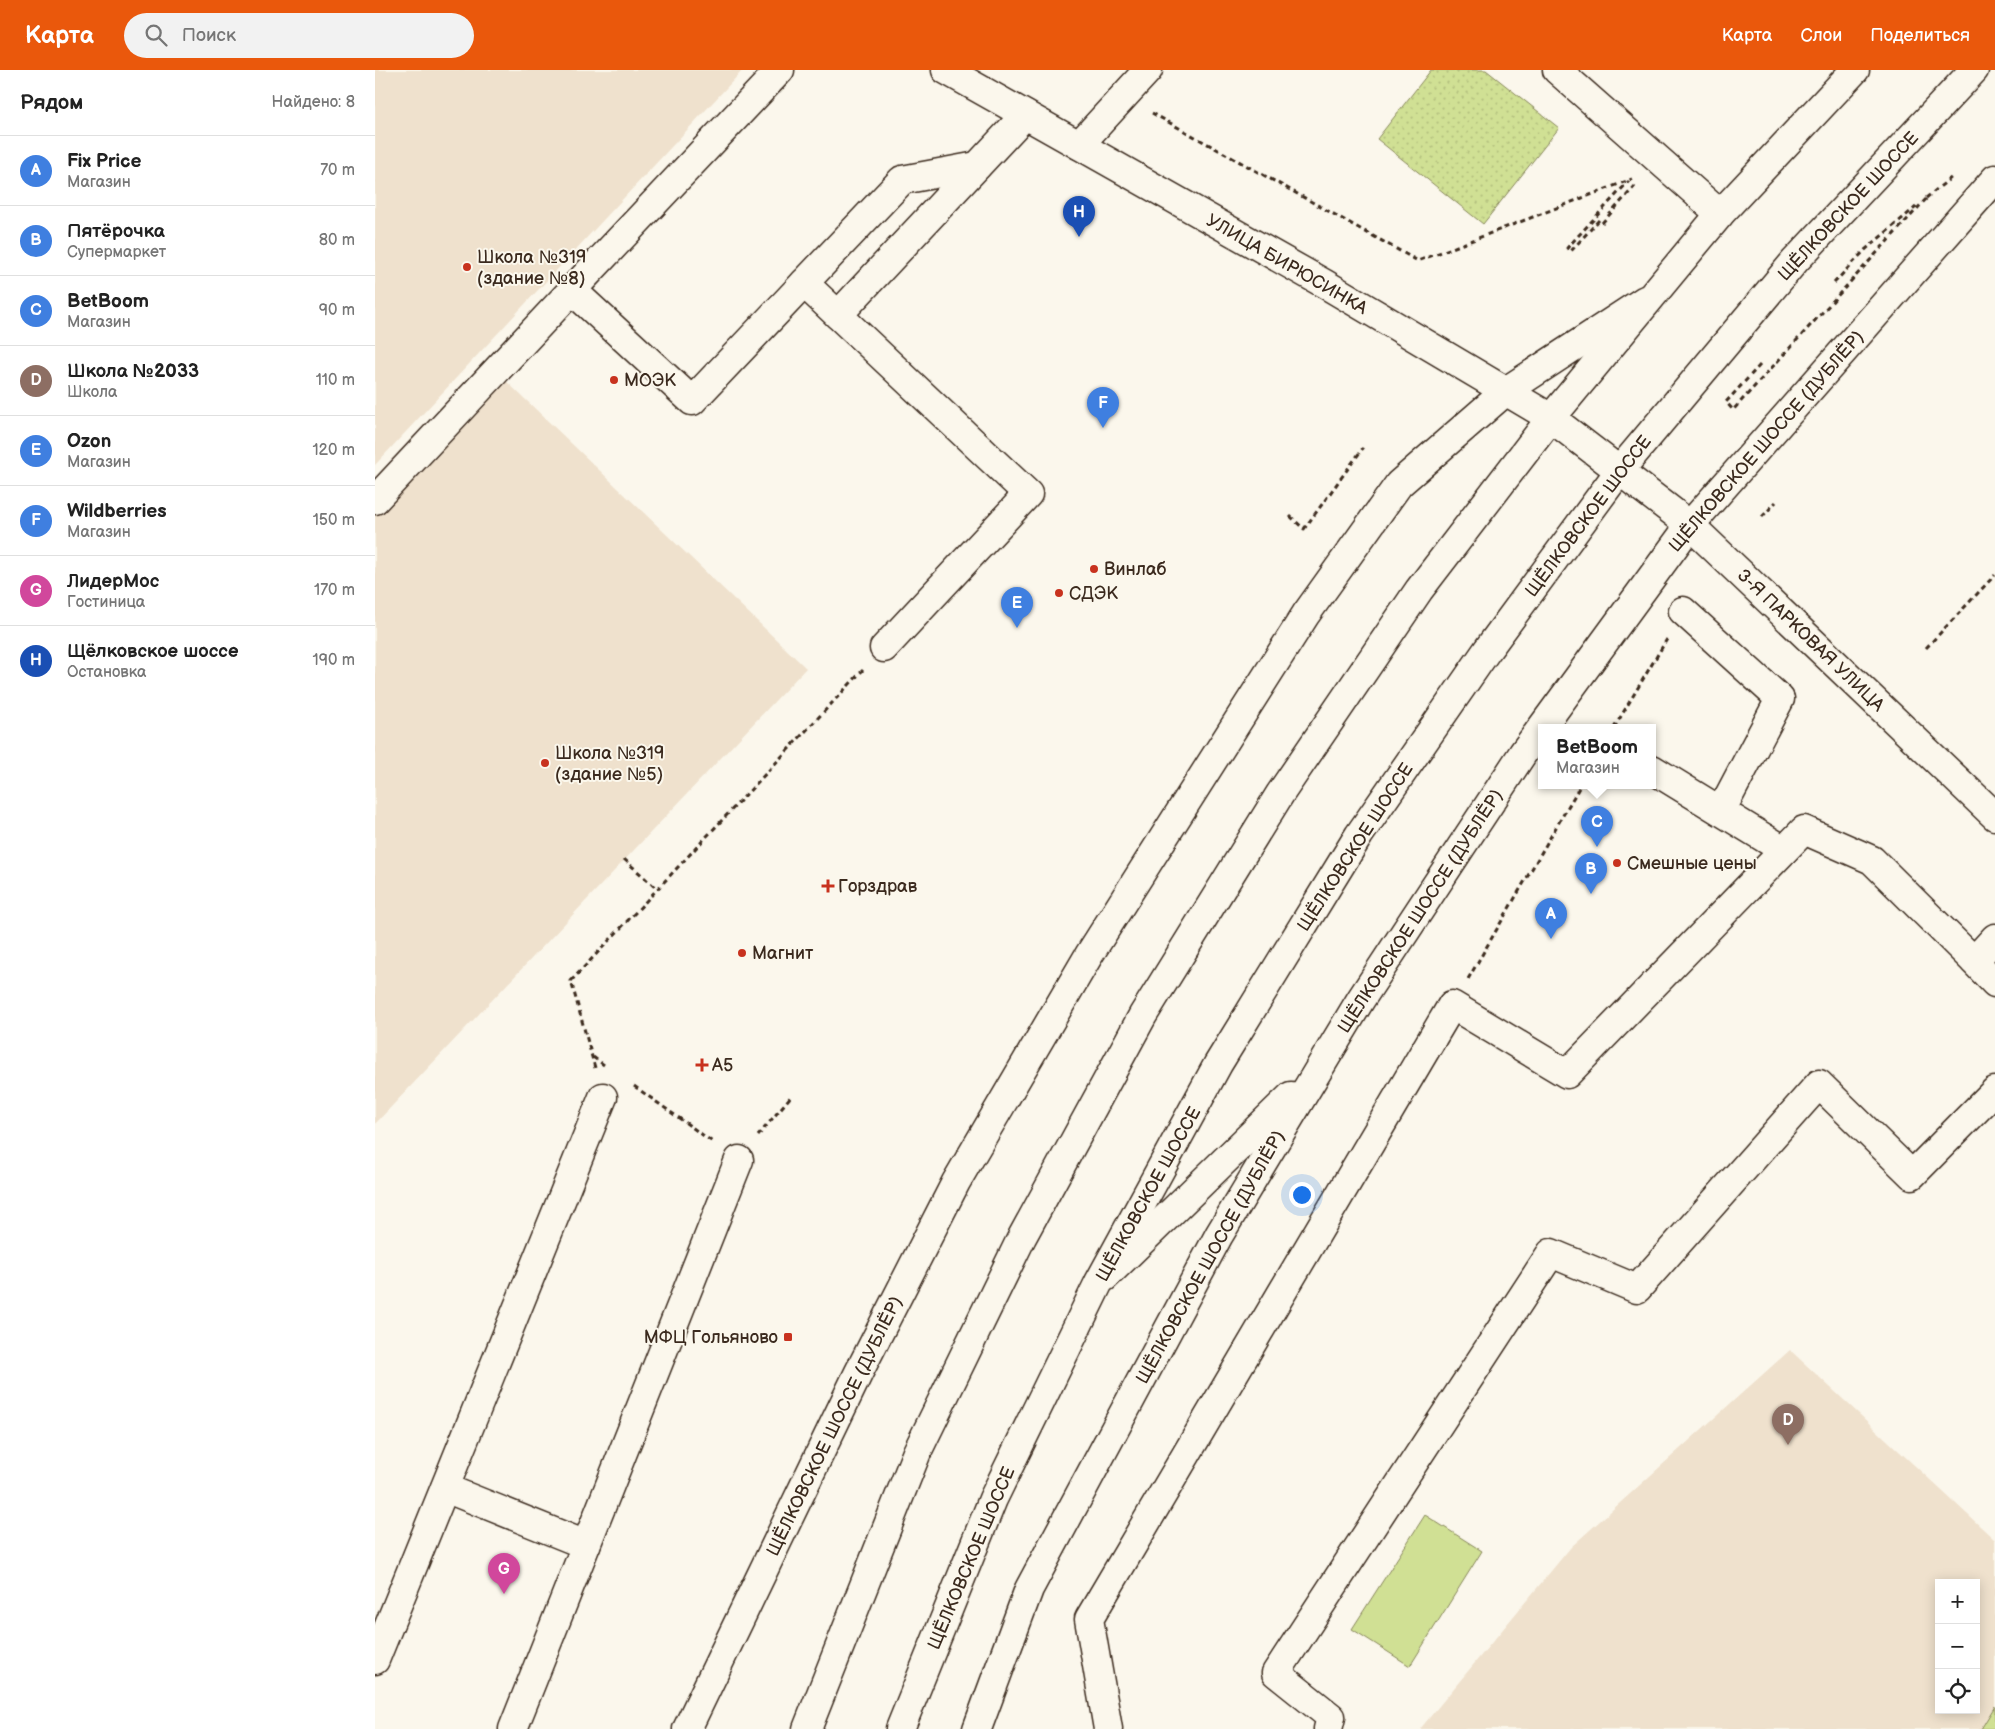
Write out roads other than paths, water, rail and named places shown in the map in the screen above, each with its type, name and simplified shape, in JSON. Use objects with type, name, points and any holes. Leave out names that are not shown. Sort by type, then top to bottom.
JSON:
[{"type":"main road","points":[[375,500],[781,70]]},
{"type":"main road","name":"УЛИЦА БИРЮСИНКА","points":[[946,70],[1325,284],[1506,390],[1551,418],[1620,470]]},
{"type":"main road","points":[[1079,145],[1148,70]]},
{"type":"main road","points":[[1557,70],[1720,214]]},
{"type":"main road","points":[[807,1729],[917,1452],[1022,1237],[1143,1015],[1280,794],[1419,590],[1551,418],[1720,214],[1855,70]]},
{"type":"main road","name":"ЩЁЛКОВСКОЕ ШОССЕ","points":[[900,1729],[993,1498],[1099,1282],[1218,1064],[1359,835],[1488,648],[1620,470],[1795,262],[1974,70]]},
{"type":"main road","points":[[838,315],[1025,115]]},
{"type":"main road","points":[[572,290],[692,401],[902,180],[977,166]]},
{"type":"main road","name":"ЩЁЛКОВСКОЕ ШОССЕ (ДУБЛЁР)","points":[[1544,724],[1690,525],[1995,179]]},
{"type":"main road","points":[[804,283],[1028,494],[884,648]]},
{"type":"main road","name":"ЩЁЛКОВСКОЕ ШОССЕ (ДУБЛЁР)","points":[[687,1729],[859,1372],[955,1182],[1089,955],[1307,614],[1399,484],[1506,390],[1652,296]]},
{"type":"main road","name":"3-Я ПАРКОВАЯ УЛИЦА","points":[[1620,470],[1690,525],[1995,816]]},
{"type":"main road","points":[[1683,611],[1780,699],[1721,811]]},
{"type":"main road","name":"ЩЁЛКОВСКОЕ ШОССЕ (ДУБЛЁР)","points":[[977,1729],[1029,1589],[1219,1235],[1361,998],[1538,733]]},
{"type":"main road","points":[[1656,771],[1784,850]]},
{"type":"main road","points":[[1108,1729],[1089,1619],[1452,1006],[1567,1074],[1804,830],[1872,860],[1995,983]]},
{"type":"main road","points":[[1974,962],[1995,938]]},
{"type":"main road","points":[[1099,1282],[1319,1069]]},
{"type":"main road","points":[[1328,1729],[1331,1717],[1276,1673],[1551,1253],[1637,1289],[1819,1084],[1913,1175],[1995,1091]]},
{"type":"main road","points":[[375,1660],[603,1097]]},
{"type":"main road","points":[[513,1729],[739,1160]]},
{"type":"main road","points":[[445,1488],[586,1545]]},
{"type":"place","name":"Щёлковское шоссе","points":[[1079,237]]},
{"type":"place","name":"Школа №319 (здание №8)","points":[[467,267]]},
{"type":"place","name":"МОЭК","points":[[614,380]]},
{"type":"place","name":"Wildberries","points":[[1103,428]]},
{"type":"place","name":"Винлаб","points":[[1094,569]]},
{"type":"place","name":"СДЭК","points":[[1059,593]]},
{"type":"place","name":"Ozon","points":[[1017,628]]},
{"type":"place","name":"Школа №319 (здание №5)","points":[[545,763]]},
{"type":"place","name":"BetBoom","points":[[1597,847]]},
{"type":"place","name":"Смешные цены","points":[[1617,863]]},
{"type":"place","name":"Горздрав","points":[[828,886]]},
{"type":"place","name":"Пятёрочка","points":[[1591,894]]},
{"type":"place","name":"Fix Price","points":[[1551,939]]},
{"type":"place","name":"Магнит","points":[[742,953]]},
{"type":"place","name":"А5","points":[[702,1065]]},
{"type":"place","name":"МФЦ Гольяново","points":[[788,1337]]},
{"type":"place","name":"Школа №2033","points":[[1788,1445]]},
{"type":"place","name":"ЛидерМос","points":[[504,1594]]}]
